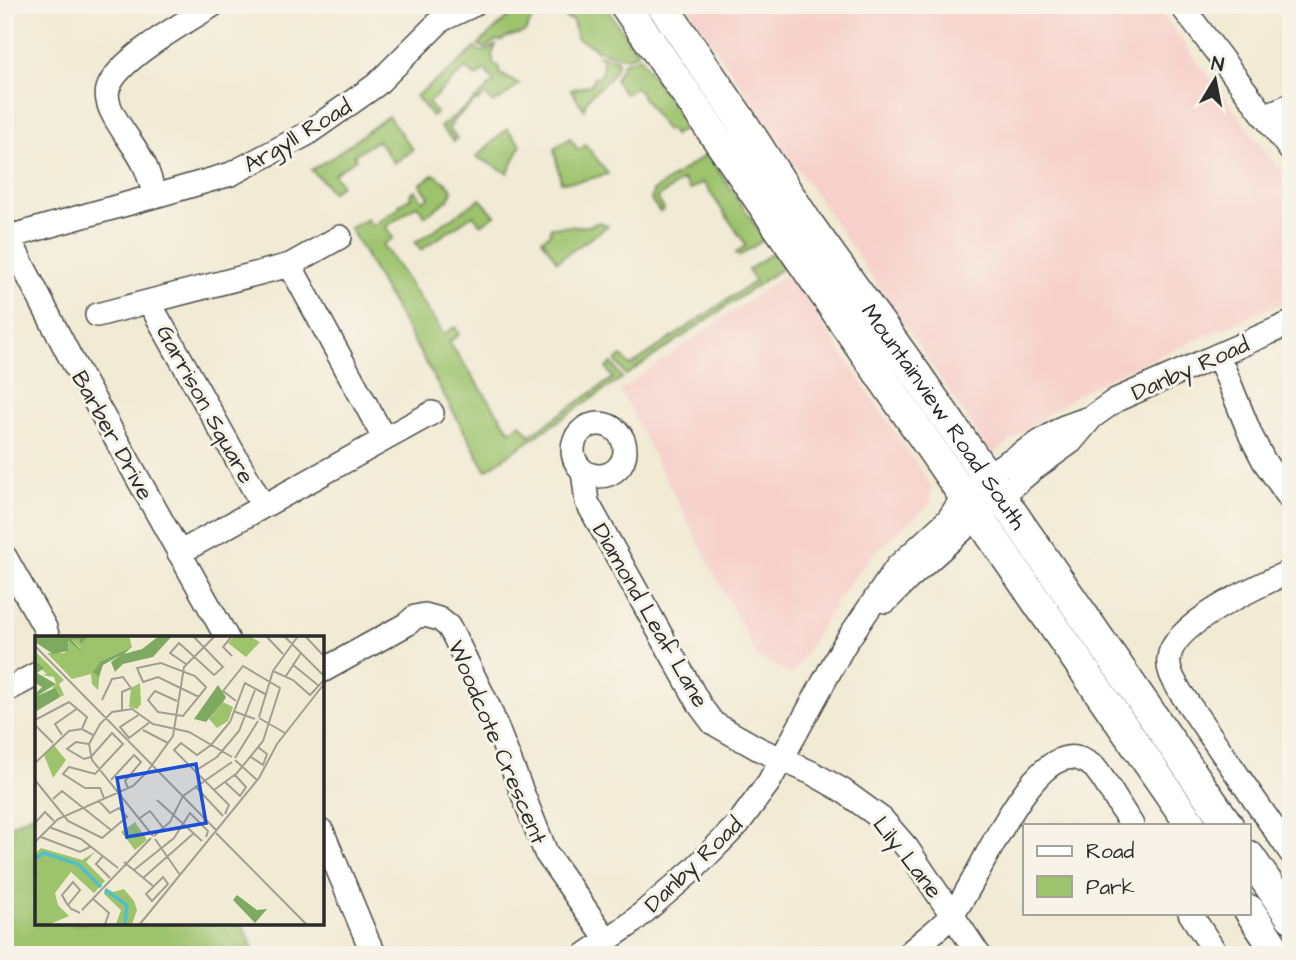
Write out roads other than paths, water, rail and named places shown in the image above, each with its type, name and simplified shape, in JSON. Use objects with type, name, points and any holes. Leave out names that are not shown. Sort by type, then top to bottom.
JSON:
[{"type":"main road","name":"Mountainview Road South","points":[[625,5],[1190,824]]},
{"type":"main road","name":"Mountainview Road South","points":[[662,5],[806,220],[914,371],[1227,824]]},
{"type":"main road","points":[[1250,857],[1291,917]]},
{"type":"main road","points":[[1250,912],[1279,955]]},
{"type":"street","points":[[155,197],[145,164],[111,110],[107,98],[110,84],[120,70],[138,54],[213,5]]},
{"type":"street","name":"Argyll Road","points":[[6,234],[155,197],[232,174],[305,135],[376,85],[446,13],[473,5]]},
{"type":"street","points":[[1181,5],[1291,151]]},
{"type":"street","points":[[1264,116],[1291,104]]},
{"type":"street","name":"Barber Drive","points":[[6,234],[69,355],[226,636]]},
{"type":"street","name":"Garrison Square","points":[[97,315],[290,265],[340,237]]},
{"type":"street","points":[[290,265],[384,438]]},
{"type":"street","name":"Garrison Square","points":[[149,302],[263,506]]},
{"type":"street","name":"Danby Road","points":[[584,955],[629,925],[693,870],[752,807],[782,760],[844,645],[907,580],[971,506],[994,486],[1032,470],[1071,442],[1092,417],[1116,401],[1291,323]]},
{"type":"street","points":[[1218,355],[1251,436],[1264,461],[1291,500]]},
{"type":"street","name":"Garrison Square","points":[[179,553],[432,413]]},
{"type":"street","name":"Diamond Leaf Lane","points":[[583,471],[587,502],[701,707],[713,723],[782,760]]},
{"type":"street","points":[[5,557],[47,636]]},
{"type":"street","points":[[1291,571],[1212,611],[1175,643],[1169,657],[1171,676],[1181,693],[1291,853]]},
{"type":"street","name":"Woodcote Crescent","points":[[324,670],[415,617],[425,615],[439,619],[448,626],[489,708],[546,853],[607,940]]},
{"type":"street","points":[[5,691],[35,675]]},
{"type":"street","points":[[907,955],[952,915],[1011,812],[1027,789],[1055,761],[1068,757],[1078,758],[1092,765],[1131,824]]},
{"type":"street","name":"Lily Lane","points":[[782,760],[842,790],[882,819],[907,848],[979,955]]},
{"type":"street","points":[[324,836],[371,951]]},
{"type":"street","points":[[1191,914],[1217,955]]}]
